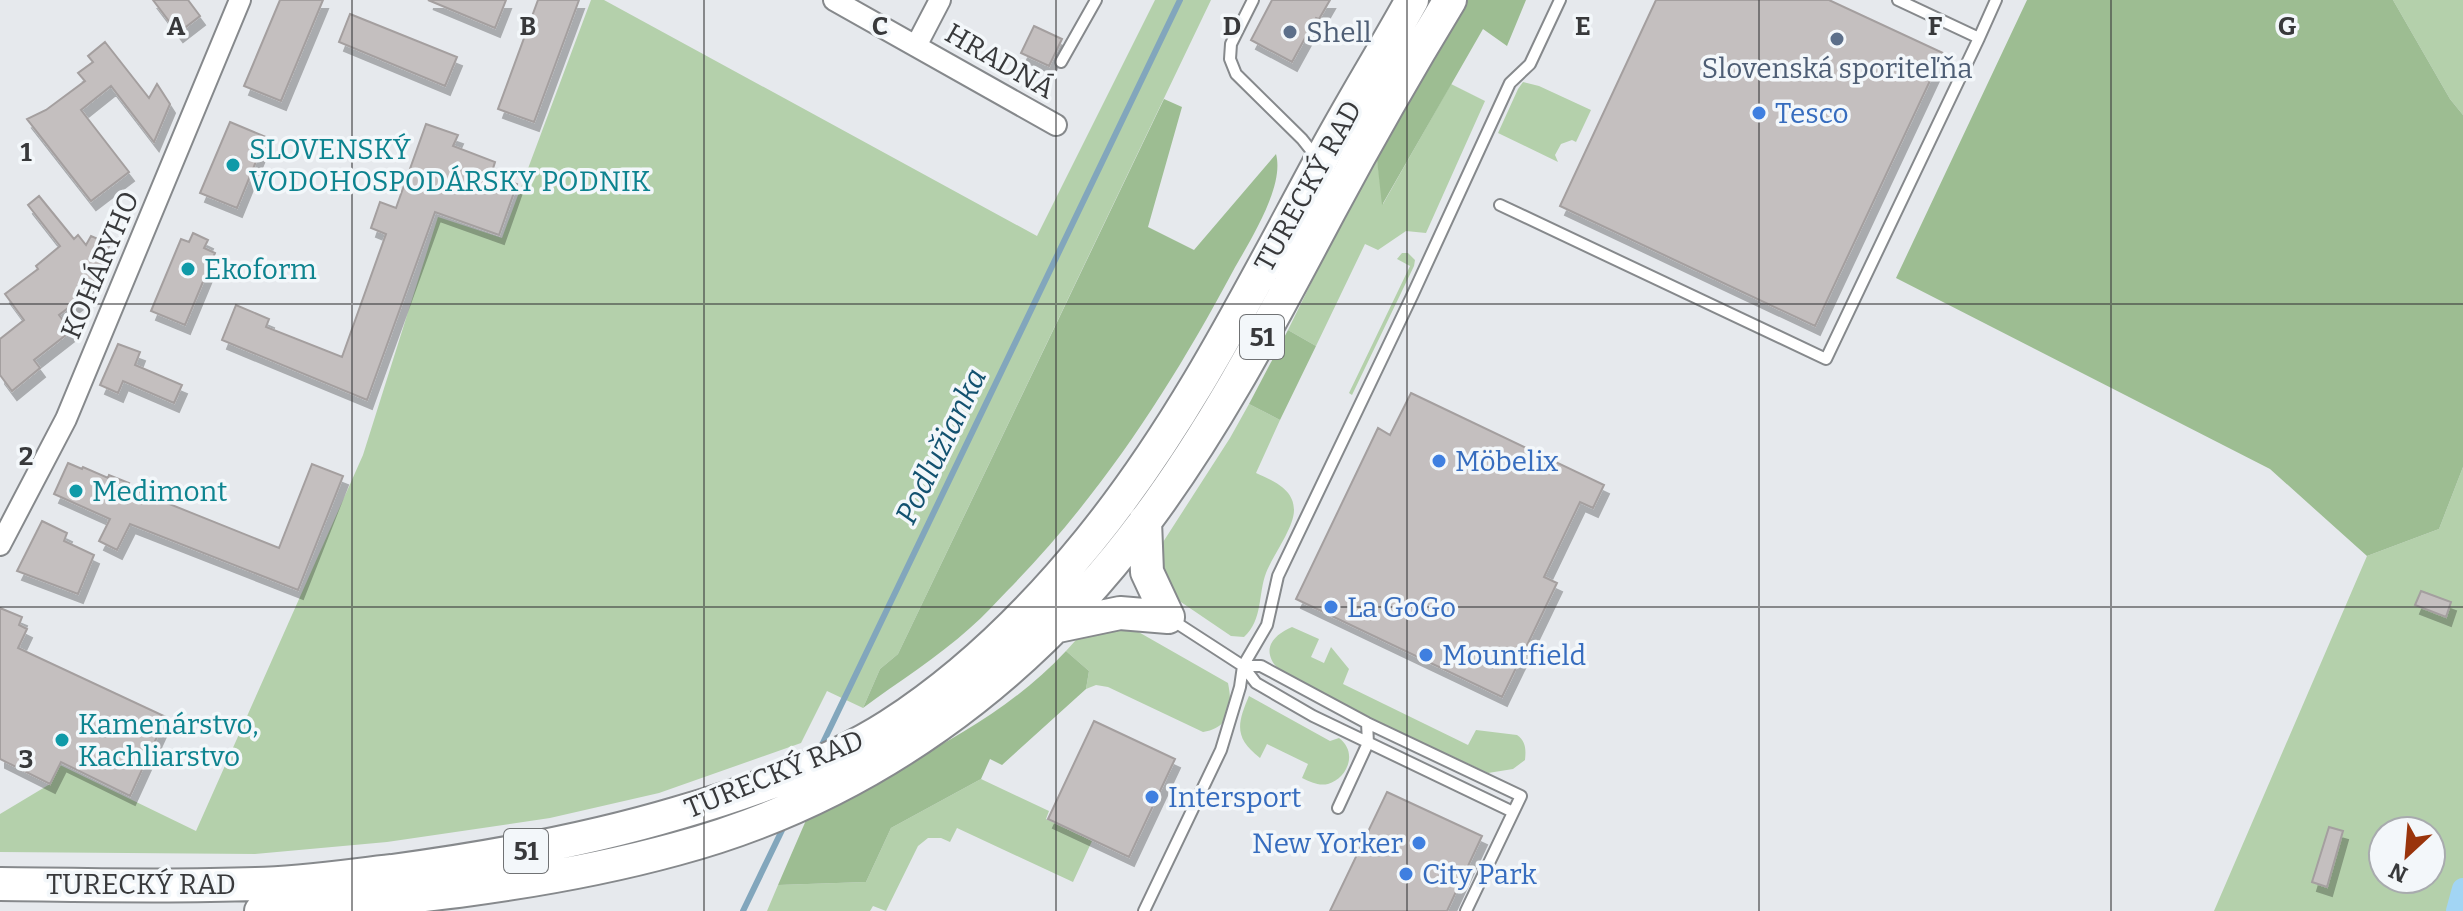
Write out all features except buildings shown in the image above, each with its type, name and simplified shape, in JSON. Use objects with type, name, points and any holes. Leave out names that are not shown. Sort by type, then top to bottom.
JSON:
[{"type":"main road","name":"TURECKÝ RAD","points":[[0,884],[260,884],[449,863],[535,849],[616,831],[709,804],[837,754],[889,725],[963,669],[1025,612],[1076,557],[1140,475],[1238,315],[1320,161],[1412,0]]},
{"type":"main road","name":"TURECKÝ RAD","points":[[261,911],[474,889],[550,877],[676,849],[767,817],[861,776],[947,721],[985,692],[1058,626],[1145,521],[1185,464],[1256,349],[1357,161],[1450,0]]},
{"type":"main road","points":[[1145,521],[1147,572],[1168,617]]},
{"type":"main road","points":[[1076,557],[1100,578],[1120,613]]},
{"type":"main road","points":[[1100,578],[1119,582],[1168,617]]},
{"type":"main road","points":[[1058,626],[1120,613],[1168,617]]},
{"type":"street","name":"KOHÁRYHO","points":[[0,545],[71,406],[240,0]]},
{"type":"street","name":"HRADNÁ","points":[[834,0],[1056,125]]},
{"type":"street","name":"HRADNÁ","points":[[916,46],[940,0]]},
{"type":"lane","points":[[1061,62],[1096,0]]},
{"type":"lane","points":[[1253,0],[1231,44],[1230,59],[1236,74],[1320,161]]},
{"type":"lane","points":[[1144,911],[1221,750],[1240,687],[1243,666],[1267,625],[1278,576],[1510,83],[1530,64],[1560,0]]},
{"type":"lane","points":[[1898,0],[1979,38]]},
{"type":"lane","points":[[1500,205],[1826,359],[1996,0]]},
{"type":"lane","points":[[1168,617],[1243,666],[1256,683],[1313,716],[1513,812]]},
{"type":"lane","points":[[1243,666],[1261,666],[1367,723],[1521,796],[1466,911]]},
{"type":"lane","points":[[1338,808],[1368,743],[1367,723]]},
{"type":"green space","points":[[591,0],[604,0],[1037,236],[1155,0],[1211,0],[898,654],[880,669],[863,708],[827,691],[801,743],[659,793],[550,818],[387,842],[255,854],[0,852],[0,814],[50,784],[60,765],[196,831],[363,455],[438,217],[502,238]]},
{"type":"green space","points":[[1465,0],[1526,0],[1507,46],[1483,29],[1382,205],[1376,151]]},
{"type":"green space","points":[[2027,0],[2393,0],[2450,99],[2463,115],[2463,467],[2439,529],[2367,556],[2270,469],[1896,278]]},
{"type":"green space","points":[[2393,0],[2463,0],[2463,115],[2450,99]]},
{"type":"green space","points":[[1523,82],[1591,110],[1576,142],[1572,140],[1561,144],[1555,155],[1558,162],[1498,133]]},
{"type":"green space","points":[[1451,84],[1485,101],[1426,233],[1406,231],[1378,250],[1365,244],[1316,346],[1288,330],[1376,151],[1383,204]]},
{"type":"green space","points":[[1164,99],[1182,107],[1148,227],[1194,250],[1276,154],[1277,167],[1271,198],[1256,230],[1159,398],[1074,516],[1009,589],[958,639],[863,708],[880,669],[898,654]]},
{"type":"green space","points":[[1402,253],[1408,253],[1415,260],[1414,266],[1352,395],[1349,393],[1410,266],[1397,259]]},
{"type":"green space","points":[[1288,330],[1316,346],[1280,420],[1249,404]]},
{"type":"green space","points":[[1249,404],[1280,420],[1256,473],[1286,490],[1294,510],[1287,533],[1266,573],[1254,623],[1244,637],[1231,636],[1175,598],[1156,553]]},
{"type":"green space","points":[[2463,467],[2463,911],[2214,911],[2367,556],[2439,529]]},
{"type":"green space","points":[[1100,624],[1135,630],[1228,683],[1230,700],[1224,721],[1212,730],[1203,732],[1108,687],[1096,685],[1086,689],[1089,671],[1066,651],[1085,630]]},
{"type":"green space","points":[[1292,627],[1319,639],[1311,657],[1324,663],[1331,647],[1349,669],[1343,684],[1468,745],[1476,730],[1517,735],[1525,746],[1525,760],[1513,769],[1488,773],[1369,718],[1299,681],[1276,667],[1270,652],[1272,641]]},
{"type":"green space","points":[[1066,651],[1089,671],[1086,689],[1002,765],[990,759],[981,779],[891,828],[866,882],[778,885],[810,811],[978,723],[1039,678]]},
{"type":"green space","points":[[1249,696],[1330,741],[1339,738],[1345,744],[1349,757],[1341,776],[1328,784],[1302,778],[1308,764],[1267,744],[1260,758],[1246,744],[1240,730]]},
{"type":"green space","points":[[981,779],[1049,811],[1046,819],[1092,841],[1073,882],[957,828],[950,842],[928,838],[918,846],[886,911],[873,906],[870,911],[767,911],[778,885],[866,882],[891,828]]},
{"type":"waterway","name":"Podlužianka","points":[[820,749],[1180,0]]},
{"type":"waterway","name":"Podlužianka","points":[[743,911],[785,824]]},
{"type":"waterway","points":[[2457,911],[2463,889]]},
{"type":"place","name":"Shell","points":[[1290,32]]},
{"type":"place","name":"Slovenská sporiteľňa","points":[[1837,39]]},
{"type":"place","name":"Tesco","points":[[1759,113]]},
{"type":"place","name":"SLOVENSKÝ VODOHOSPODÁRSKY PODNIK","points":[[233,165]]},
{"type":"place","name":"Ekoform","points":[[188,269]]},
{"type":"place","name":"Möbelix","points":[[1439,461]]},
{"type":"place","name":"Medimont","points":[[76,491]]},
{"type":"place","name":"La GoGo","points":[[1331,607]]},
{"type":"place","name":"Mountfield","points":[[1426,655]]},
{"type":"place","name":"Kamenárstvo, Kachliarstvo","points":[[62,740]]},
{"type":"place","name":"Intersport","points":[[1152,797]]},
{"type":"place","name":"New Yorker","points":[[1419,843]]},
{"type":"place","name":"City Park","points":[[1406,874]]}]
